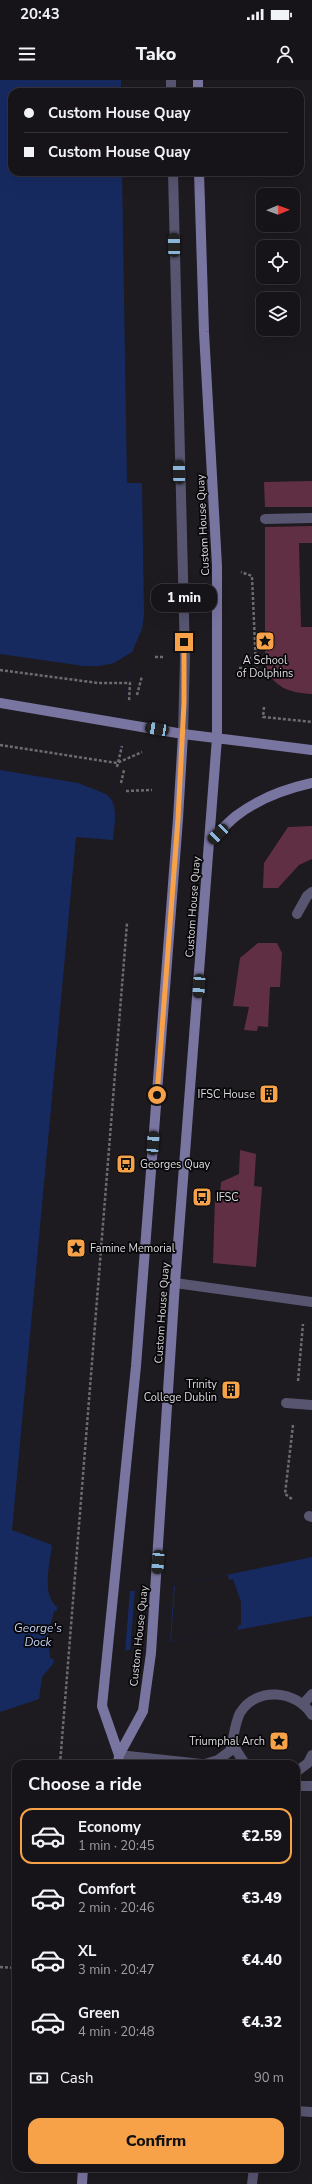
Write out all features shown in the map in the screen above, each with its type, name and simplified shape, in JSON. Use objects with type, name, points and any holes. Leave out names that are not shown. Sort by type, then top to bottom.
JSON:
[{"type":"main road","name":"Custom House Quay","points":[[118,1760],[143,1711],[151,1653],[175,1283],[217,738],[217,566],[204,324],[199,176]]},
{"type":"main road","points":[[0,703],[182,734],[312,750]]},
{"type":"main road","name":"Custom House Quay","points":[[118,1760],[102,1706],[136,1366],[178,819],[182,734]]},
{"type":"main road","points":[[209,842],[236,816],[261,801],[287,788],[312,783]]},
{"type":"main road","points":[[82,2184],[83,2172]]},
{"type":"street","name":"Custom House Quay","points":[[173,176],[185,662],[182,734]]},
{"type":"street","points":[[265,519],[312,518]]},
{"type":"street","points":[[297,914],[307,896],[312,892]]},
{"type":"street","points":[[175,1283],[312,1302]]},
{"type":"street","points":[[286,1403],[312,1405]]},
{"type":"street","points":[[218,1760],[230,1751],[234,1739],[235,1725],[241,1712],[251,1702],[263,1696],[277,1694],[291,1696],[303,1704],[312,1715]]},
{"type":"street","points":[[303,1704],[312,1694]]},
{"type":"street","points":[[234,1739],[236,1750],[243,1760]]},
{"type":"street","points":[[300,1769],[308,1762],[312,1755]]},
{"type":"street","points":[[300,1786],[312,1786]]},
{"type":"street","points":[[300,2111],[312,2112]]},
{"type":"street","points":[[252,2184],[254,2172]]},
{"type":"path","points":[[245,574],[252,576],[256,658],[256,668],[247,668]]},
{"type":"path","points":[[248,658],[256,658]]},
{"type":"path","points":[[0,670],[98,683],[129,684],[129,693]]},
{"type":"path","points":[[137,694],[142,676]]},
{"type":"path","points":[[264,708],[263,717],[312,722]]},
{"type":"path","points":[[0,745],[118,763],[117,767]]},
{"type":"path","points":[[121,783],[124,770]]},
{"type":"path","points":[[126,790],[152,790]]},
{"type":"path","points":[[60,1760],[69,1669],[74,1584],[127,923]]},
{"type":"path","points":[[0,1967],[12,1968]]},
{"type":"shaded area","points":[[312,481],[312,507],[265,507],[264,482]]},
{"type":"shaded area","points":[[312,526],[312,543],[299,543],[301,627],[312,627],[312,694],[289,690],[277,684],[268,673],[265,665],[265,527]]},
{"type":"shaded area","points":[[312,826],[312,859],[299,865],[278,888],[263,888],[264,863],[288,827]]},
{"type":"shaded area","points":[[258,943],[277,943],[282,953],[280,987],[270,987],[268,1027],[258,1026],[257,1031],[244,1030],[249,1007],[233,1006],[240,958]]},
{"type":"shaded area","points":[[240,1150],[256,1154],[254,1186],[262,1187],[256,1267],[213,1263],[215,1197],[220,1195],[221,1182],[239,1174]]},
{"type":"water","name":"George's Dock","points":[[0,80],[121,80],[121,88],[8,88],[8,176],[122,176],[127,483],[142,483],[144,615],[142,629],[132,652],[111,799],[115,814],[113,840],[76,837],[12,1530],[52,1545],[48,1570],[48,1587],[52,1601],[57,1607],[89,1596],[175,1586],[312,1557],[312,1616],[53,1664],[42,1677],[39,1699],[0,1712]]},
{"type":"pier","points":[[132,652],[111,799],[106,794],[78,783],[0,770],[0,654],[84,666],[100,666],[114,663]]},
{"type":"pier","points":[[228,1575],[229,1580],[233,1579],[241,1602],[241,1625],[238,1626],[238,1630],[171,1642],[175,1586]]},
{"type":"pier","points":[[174,1584],[170,1645],[130,1652],[135,1589]]},
{"type":"pier","points":[[130,1589],[125,1653],[53,1664],[54,1659],[50,1658],[48,1634],[54,1611],[57,1611],[57,1607],[88,1596],[89,1594]]},
{"type":"place","name":"A School of Dolphins","points":[[265,641]]},
{"type":"place","name":"IFSC House","points":[[269,1094]]},
{"type":"place","name":"Georges Quay","points":[[126,1164]]},
{"type":"place","name":"IFSC","points":[[202,1197]]},
{"type":"place","name":"Famine Memorial","points":[[76,1248]]},
{"type":"place","name":"Trinity College Dublin","points":[[231,1390]]},
{"type":"place","name":"Triumphal Arch","points":[[279,1741]]},
{"type":"route","points":[[157,1095],[178,819],[184,703],[184,642]]}]
